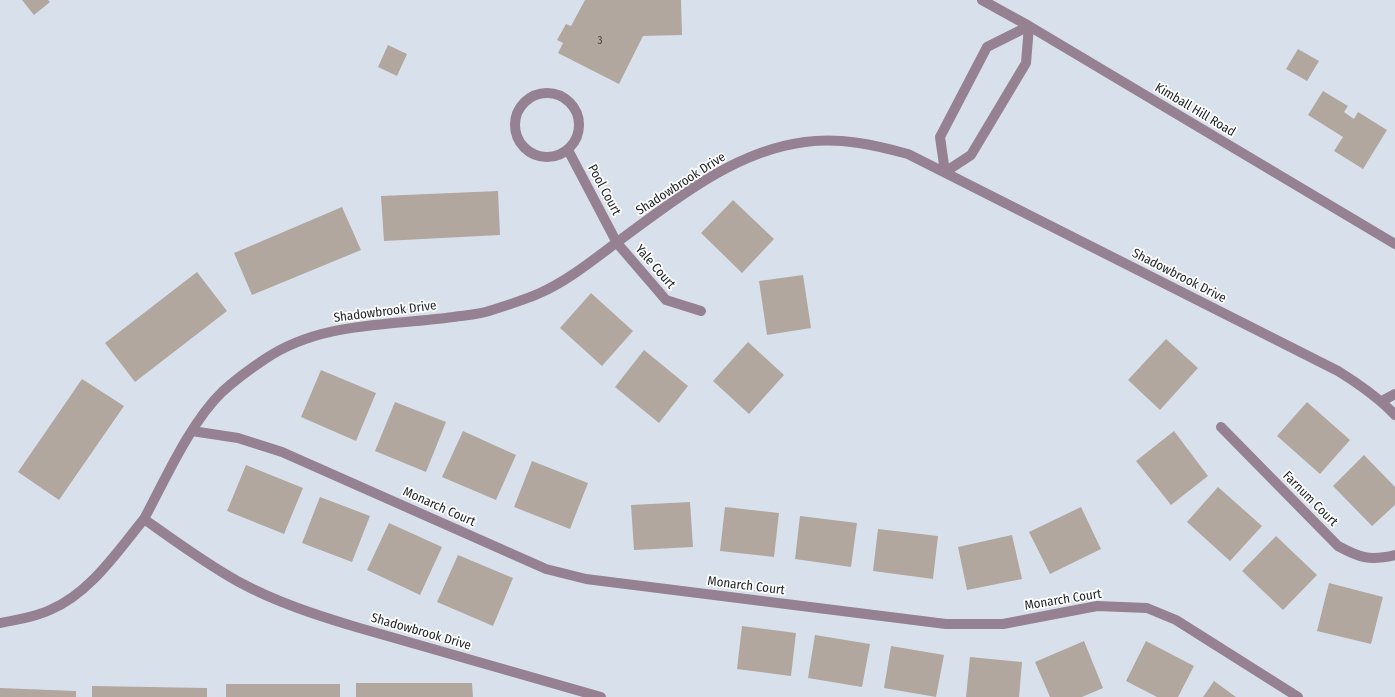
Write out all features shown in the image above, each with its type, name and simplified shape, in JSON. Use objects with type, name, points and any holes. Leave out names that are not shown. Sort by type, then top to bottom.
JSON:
[{"type":"street","name":"Kimball Hill Road","points":[[982,0],[1029,26],[1395,244]]},
{"type":"street","points":[[1029,26],[1026,63],[971,155],[945,172],[940,137],[987,47],[1029,26]]},
{"type":"street","points":[[549,92],[558,94],[574,106],[580,124],[574,143],[568,150],[548,158],[528,152],[520,144],[516,135],[514,124],[516,114],[521,104],[529,97],[539,93],[549,92]]},
{"type":"street","name":"Shadowbrook Drive","points":[[601,697],[349,625],[277,600],[238,582],[144,519],[192,430],[221,393],[267,357],[290,345],[343,328],[430,320],[486,312],[540,293],[589,263],[679,198],[727,168],[752,156],[806,142],[836,141],[875,145],[908,154],[1338,371],[1382,401],[1395,415]]},
{"type":"street","name":"Pool Court","points":[[568,150],[617,243]]},
{"type":"street","name":"Yale Court","points":[[617,243],[666,300],[700,311]]},
{"type":"street","points":[[1382,401],[1395,394]]},
{"type":"street","name":"Farnum Court","points":[[1221,427],[1338,546],[1352,554],[1367,559],[1380,559],[1395,555]]},
{"type":"street","name":"Monarch Court","points":[[192,430],[238,438],[282,452],[546,569],[586,579],[946,624],[1003,624],[1097,606],[1147,608],[1176,620],[1298,697]]},
{"type":"street","points":[[0,623],[25,618],[50,610],[73,598],[99,574],[144,519]]},
{"type":"building","points":[[22,0],[48,0],[50,2],[34,15]]},
{"type":"building","points":[[585,0],[681,0],[682,35],[643,36],[619,84],[558,53],[563,43],[557,40],[566,24],[571,26]]},
{"type":"building","points":[[388,45],[407,54],[397,76],[378,67]]},
{"type":"building","points":[[1298,49],[1319,61],[1307,81],[1286,69]]},
{"type":"building","points":[[1323,91],[1348,106],[1344,112],[1354,119],[1358,112],[1387,130],[1363,169],[1334,151],[1343,137],[1308,115]]},
{"type":"building","points":[[498,191],[500,235],[384,241],[381,196]]},
{"type":"building","points":[[733,200],[774,239],[742,273],[701,233]]},
{"type":"building","points":[[342,207],[361,250],[252,295],[234,253]]},
{"type":"building","points":[[197,272],[227,311],[135,382],[105,343]]},
{"type":"building","points":[[803,275],[811,328],[767,335],[759,281]]},
{"type":"building","points":[[591,293],[633,331],[602,366],[560,328]]},
{"type":"building","points":[[1166,339],[1198,368],[1160,410],[1128,380]]},
{"type":"building","points":[[748,342],[784,375],[749,414],[713,381]]},
{"type":"building","points":[[644,350],[688,386],[659,423],[615,387]]},
{"type":"building","points":[[321,370],[376,393],[356,441],[301,417]]},
{"type":"building","points":[[82,379],[124,406],[59,500],[18,472]]},
{"type":"building","points":[[395,402],[446,422],[426,472],[375,451]]},
{"type":"building","points":[[1307,402],[1350,440],[1320,474],[1277,436]]},
{"type":"building","points":[[463,431],[516,455],[496,500],[442,477]]},
{"type":"building","points":[[1174,431],[1208,476],[1171,505],[1136,461]]},
{"type":"building","points":[[1364,455],[1395,487],[1395,505],[1372,526],[1333,486]]},
{"type":"building","points":[[532,461],[588,483],[570,529],[514,507]]},
{"type":"building","points":[[246,465],[303,488],[284,534],[227,511]]},
{"type":"building","points":[[1218,487],[1262,526],[1230,561],[1187,522]]},
{"type":"building","points":[[320,497],[370,516],[352,562],[302,543]]},
{"type":"building","points":[[690,502],[693,547],[634,550],[631,505]]},
{"type":"building","points":[[725,507],[779,513],[774,557],[720,551]]},
{"type":"building","points":[[1081,507],[1101,549],[1050,574],[1029,532]]},
{"type":"building","points":[[800,516],[857,523],[851,567],[795,559]]},
{"type":"building","points":[[389,523],[442,547],[420,595],[367,570]]},
{"type":"building","points":[[878,529],[938,536],[933,579],[873,571]]},
{"type":"building","points":[[1012,535],[1022,579],[967,590],[958,547]]},
{"type":"building","points":[[1276,536],[1317,575],[1283,610],[1242,571]]},
{"type":"building","points":[[458,555],[513,578],[493,626],[437,602]]},
{"type":"building","points":[[1329,583],[1383,597],[1371,644],[1317,631]]},
{"type":"building","points":[[742,626],[796,633],[791,676],[737,669]]},
{"type":"building","points":[[815,635],[870,644],[862,687],[808,678]]},
{"type":"building","points":[[1084,641],[1103,688],[1082,697],[1050,697],[1035,662]]},
{"type":"building","points":[[1146,641],[1194,666],[1178,697],[1157,697],[1126,681]]},
{"type":"building","points":[[891,646],[944,655],[936,697],[884,688]]},
{"type":"building","points":[[970,657],[1022,662],[1019,697],[966,697]]},
{"type":"building","points":[[1214,681],[1236,697],[1203,697]]},
{"type":"building","points":[[356,683],[472,683],[473,697],[356,697]]},
{"type":"building","points":[[226,684],[340,684],[340,697],[226,697]]},
{"type":"building","points":[[92,686],[207,688],[207,697],[92,697]]},
{"type":"building","points":[[0,688],[76,691],[76,697],[0,697]]}]
